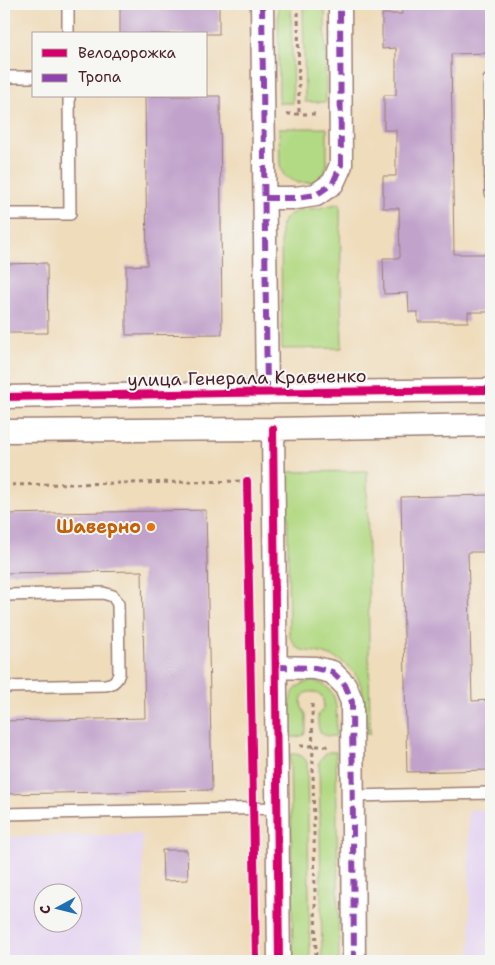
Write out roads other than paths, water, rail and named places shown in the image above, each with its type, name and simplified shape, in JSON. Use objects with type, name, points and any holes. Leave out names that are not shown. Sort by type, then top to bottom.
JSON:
[{"type":"street","points":[[262,4],[267,393]]},
{"type":"street","points":[[265,198],[296,198],[316,195],[333,183],[341,165],[340,4]]},
{"type":"street","name":"улица Генерала Кравченко","points":[[4,398],[491,390]]},
{"type":"street","points":[[4,431],[273,430],[491,425]]},
{"type":"street","points":[[273,430],[279,961]]},
{"type":"street","points":[[276,667],[315,668],[332,672],[345,685],[352,702],[354,961]]},
{"type":"lane","points":[[68,4],[68,32]]},
{"type":"lane","points":[[4,77],[32,77]]},
{"type":"lane","points":[[491,80],[489,80],[491,193]]},
{"type":"lane","points":[[4,214],[70,214],[69,98]]},
{"type":"lane","points":[[4,595],[103,593],[113,596],[118,604],[119,673],[118,678],[110,684],[4,687]]},
{"type":"lane","points":[[352,796],[491,793]]},
{"type":"lane","points":[[4,814],[278,808]]},
{"type":"place","name":"Шаверно","points":[[151,527]]}]
